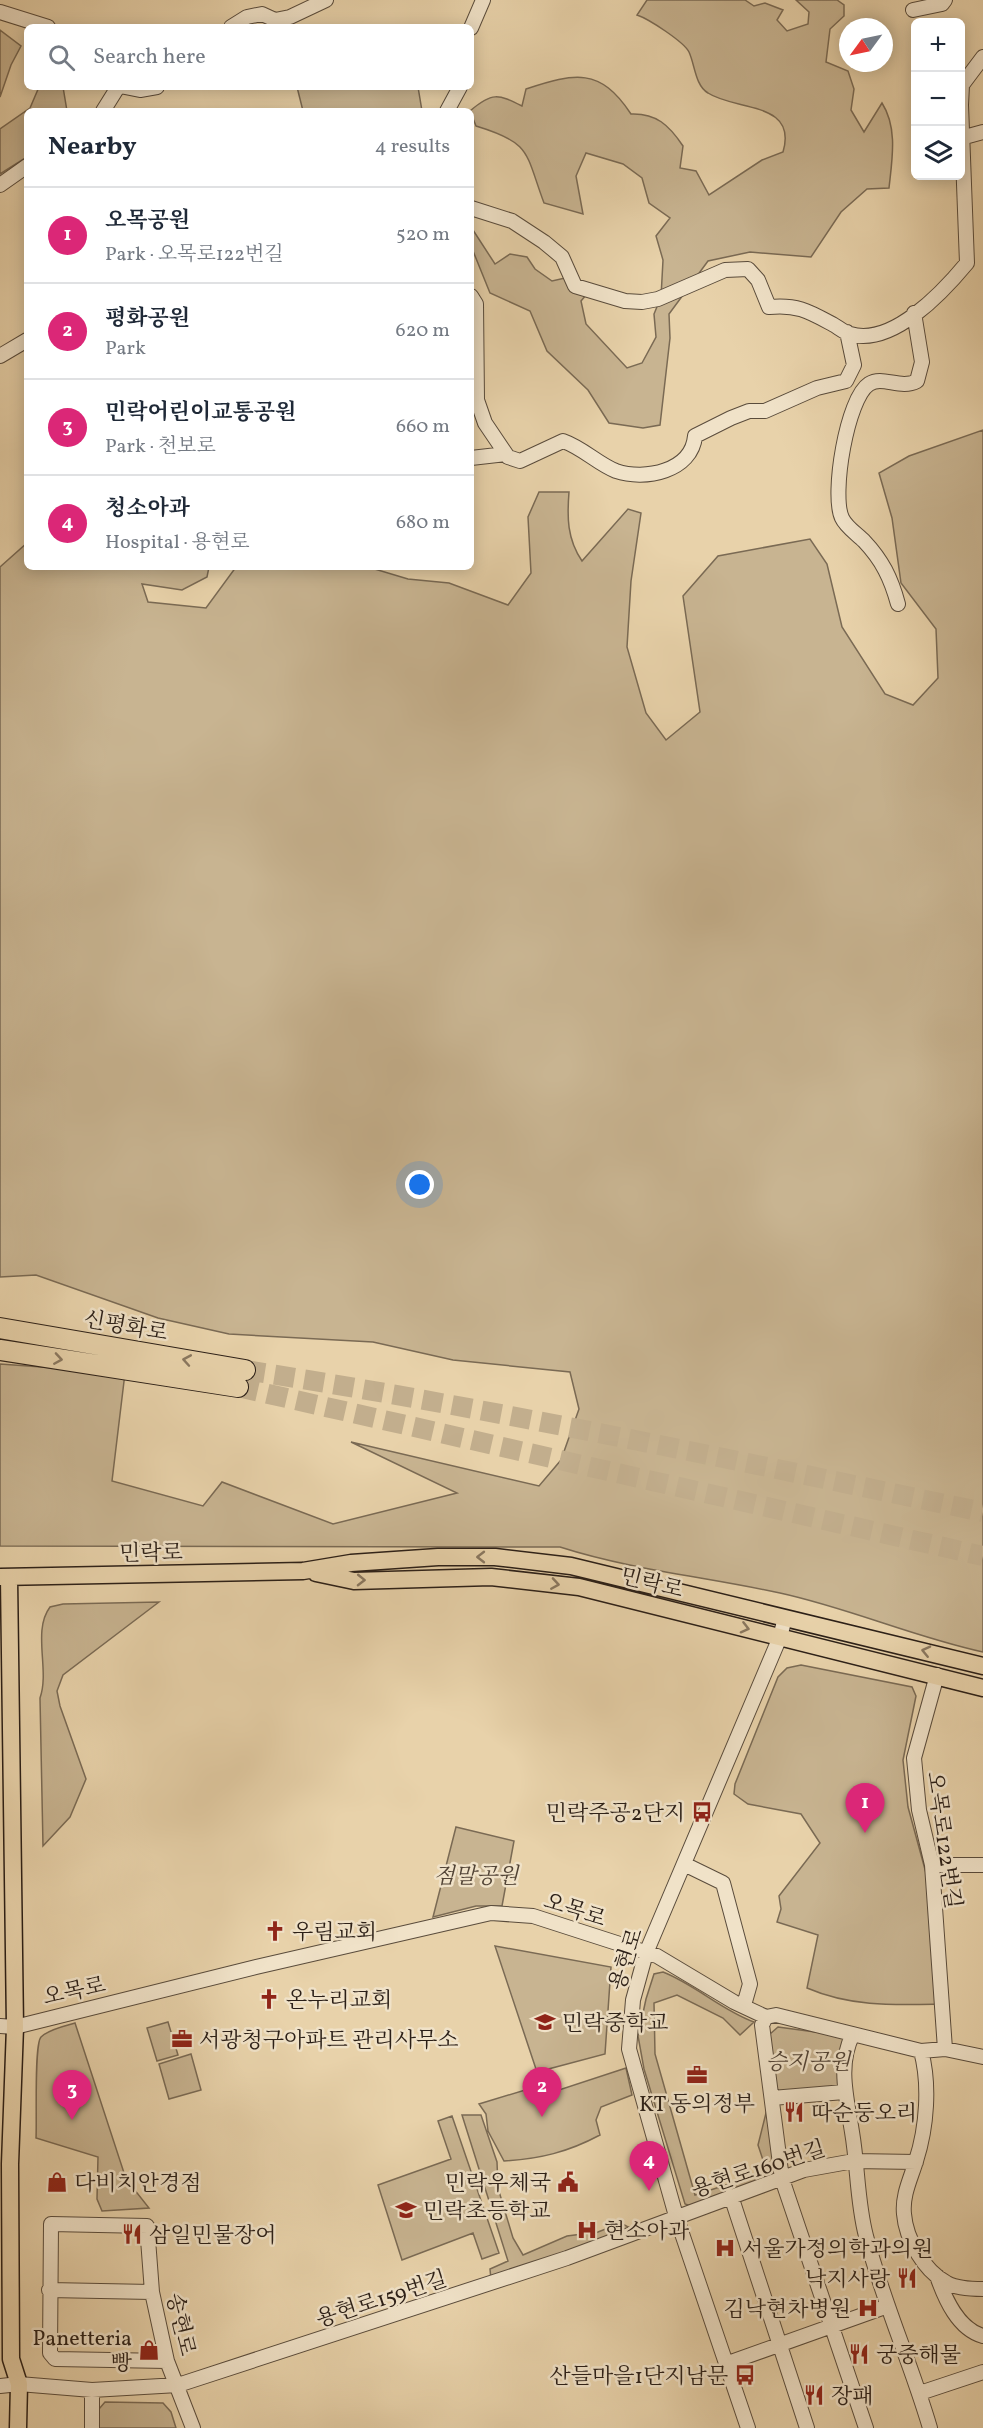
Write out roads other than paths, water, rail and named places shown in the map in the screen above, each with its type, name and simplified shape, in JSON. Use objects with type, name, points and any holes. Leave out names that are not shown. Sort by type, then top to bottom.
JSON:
[{"type":"highway","name":"신평화로","points":[[0,1328],[242,1378],[0,1350]]},
{"type":"main road","name":"민락로","points":[[4,1577],[303,1571],[351,1563],[438,1557],[495,1557],[571,1566],[983,1666]]},
{"type":"main road","name":"민락로","points":[[303,1571],[354,1581],[491,1577],[551,1583],[983,1688]]},
{"type":"main road","points":[[4,1577],[11,2359],[19,2384],[18,2428]]},
{"type":"street","points":[[236,24],[247,17],[262,14],[275,20],[290,17],[326,0]]},
{"type":"street","points":[[473,24],[483,0]]},
{"type":"street","points":[[914,9],[942,4],[945,0]]},
{"type":"street","points":[[0,12],[38,24]]},
{"type":"street","points":[[961,126],[962,85],[983,57]]},
{"type":"street","points":[[105,108],[116,90]]},
{"type":"street","points":[[449,108],[458,90]]},
{"type":"street","points":[[965,137],[983,132]]},
{"type":"street","points":[[0,185],[24,168]]},
{"type":"street","points":[[474,209],[512,221],[562,257],[575,286],[601,295],[642,302],[658,299],[725,270],[748,269],[758,280],[769,307],[791,305],[811,312],[847,332],[876,335],[898,328],[942,292],[967,263],[963,180]]},
{"type":"street","points":[[474,301],[476,304],[477,400],[485,423],[506,454],[520,461],[563,441],[580,447],[615,471],[637,475],[680,464],[692,450],[695,436],[740,414],[749,411],[765,411],[817,388],[846,381],[854,365],[847,332]]},
{"type":"street","points":[[898,604],[892,583],[881,559],[843,520],[837,502],[852,409],[861,392],[871,383],[881,381],[908,386],[917,381],[922,362],[914,313]]},
{"type":"street","points":[[0,356],[24,342]]},
{"type":"street","points":[[474,458],[506,454]]},
{"type":"street","name":"용현로","points":[[748,2428],[728,2363],[676,2216],[629,2049],[633,2000],[646,1953],[780,1637],[785,1618]]},
{"type":"street","name":"오목로122번길","points":[[937,1675],[914,1758],[919,1810],[932,1865],[945,2049]]},
{"type":"street","points":[[684,1864],[723,1883],[749,1977],[750,1984],[744,2005]]},
{"type":"street","points":[[932,1865],[983,1865]]},
{"type":"street","name":"오목로","points":[[8,2026],[491,1913],[533,1916],[667,1960],[734,2002],[766,2017],[776,2015],[921,2051],[945,2049],[983,2057]]},
{"type":"street","points":[[766,2017],[762,2025],[782,2179],[866,2428]]},
{"type":"street","points":[[853,2034],[848,2045],[844,2092],[866,2236],[930,2428]]},
{"type":"street","points":[[921,2051],[926,2068],[925,2108],[916,2162],[907,2185],[904,2215],[916,2252],[937,2276],[948,2284],[983,2289]]},
{"type":"street","points":[[772,2098],[844,2092]]},
{"type":"street","name":"용현로160번길","points":[[676,2216],[814,2168],[854,2161],[916,2162]]},
{"type":"street","points":[[731,2196],[807,2428]]},
{"type":"street","name":"용현로159번길","points":[[0,2386],[19,2384],[92,2390],[178,2385],[556,2262],[676,2216]]},
{"type":"street","name":"송현로","points":[[49,2290],[51,2224],[147,2226],[152,2292],[167,2361],[193,2428]]},
{"type":"street","points":[[937,2276],[951,2308],[964,2326],[983,2336]]},
{"type":"street","points":[[152,2292],[49,2290],[50,2353],[55,2359],[167,2361]]},
{"type":"street","points":[[728,2363],[888,2306]]},
{"type":"street","points":[[920,2393],[983,2372]]},
{"type":"street","points":[[92,2390],[92,2428]]},
{"type":"tunnel","points":[[245,1370],[522,1418],[983,1512]]},
{"type":"tunnel","points":[[238,1387],[983,1556]]},
{"type":"place","name":"민락주공2단지","points":[[702,1812]]},
{"type":"place","name":"오목공원","points":[[865,1833]]},
{"type":"place","name":"우림교회","points":[[275,1931]]},
{"type":"place","name":"온누리교회","points":[[269,1999]]},
{"type":"place","name":"민락중학교","points":[[545,2022]]},
{"type":"place","name":"서광청구아파트 관리사무소","points":[[182,2039]]},
{"type":"place","name":"KT 동의정부","points":[[697,2075]]},
{"type":"place","name":"따순둥오리","points":[[794,2112]]},
{"type":"place","name":"평화공원","points":[[542,2117]]},
{"type":"place","name":"민락어린이교통공원","points":[[72,2120]]},
{"type":"place","name":"다비치안경점","points":[[57,2182]]},
{"type":"place","name":"민락우체국","points":[[568,2182]]},
{"type":"place","name":"청소아과","points":[[649,2191]]},
{"type":"place","name":"민락초등학교","points":[[406,2210]]},
{"type":"place","name":"현소아과","points":[[587,2230]]},
{"type":"place","name":"삼일민물장어","points":[[132,2234]]},
{"type":"place","name":"서울가정의학과의원","points":[[725,2248]]},
{"type":"place","name":"낙지사랑","points":[[907,2278]]},
{"type":"place","name":"김낙현차병원","points":[[868,2308]]},
{"type":"place","name":"Panetteria 빵","points":[[149,2350]]},
{"type":"place","name":"궁중해물","points":[[859,2354]]},
{"type":"place","name":"산들마을1단지남문","points":[[745,2375]]},
{"type":"place","name":"장패","points":[[814,2395]]},
{"type":"park label","name":"점말공원","points":[[476,1875]]},
{"type":"park label","name":"승지공원","points":[[808,2061]]}]
